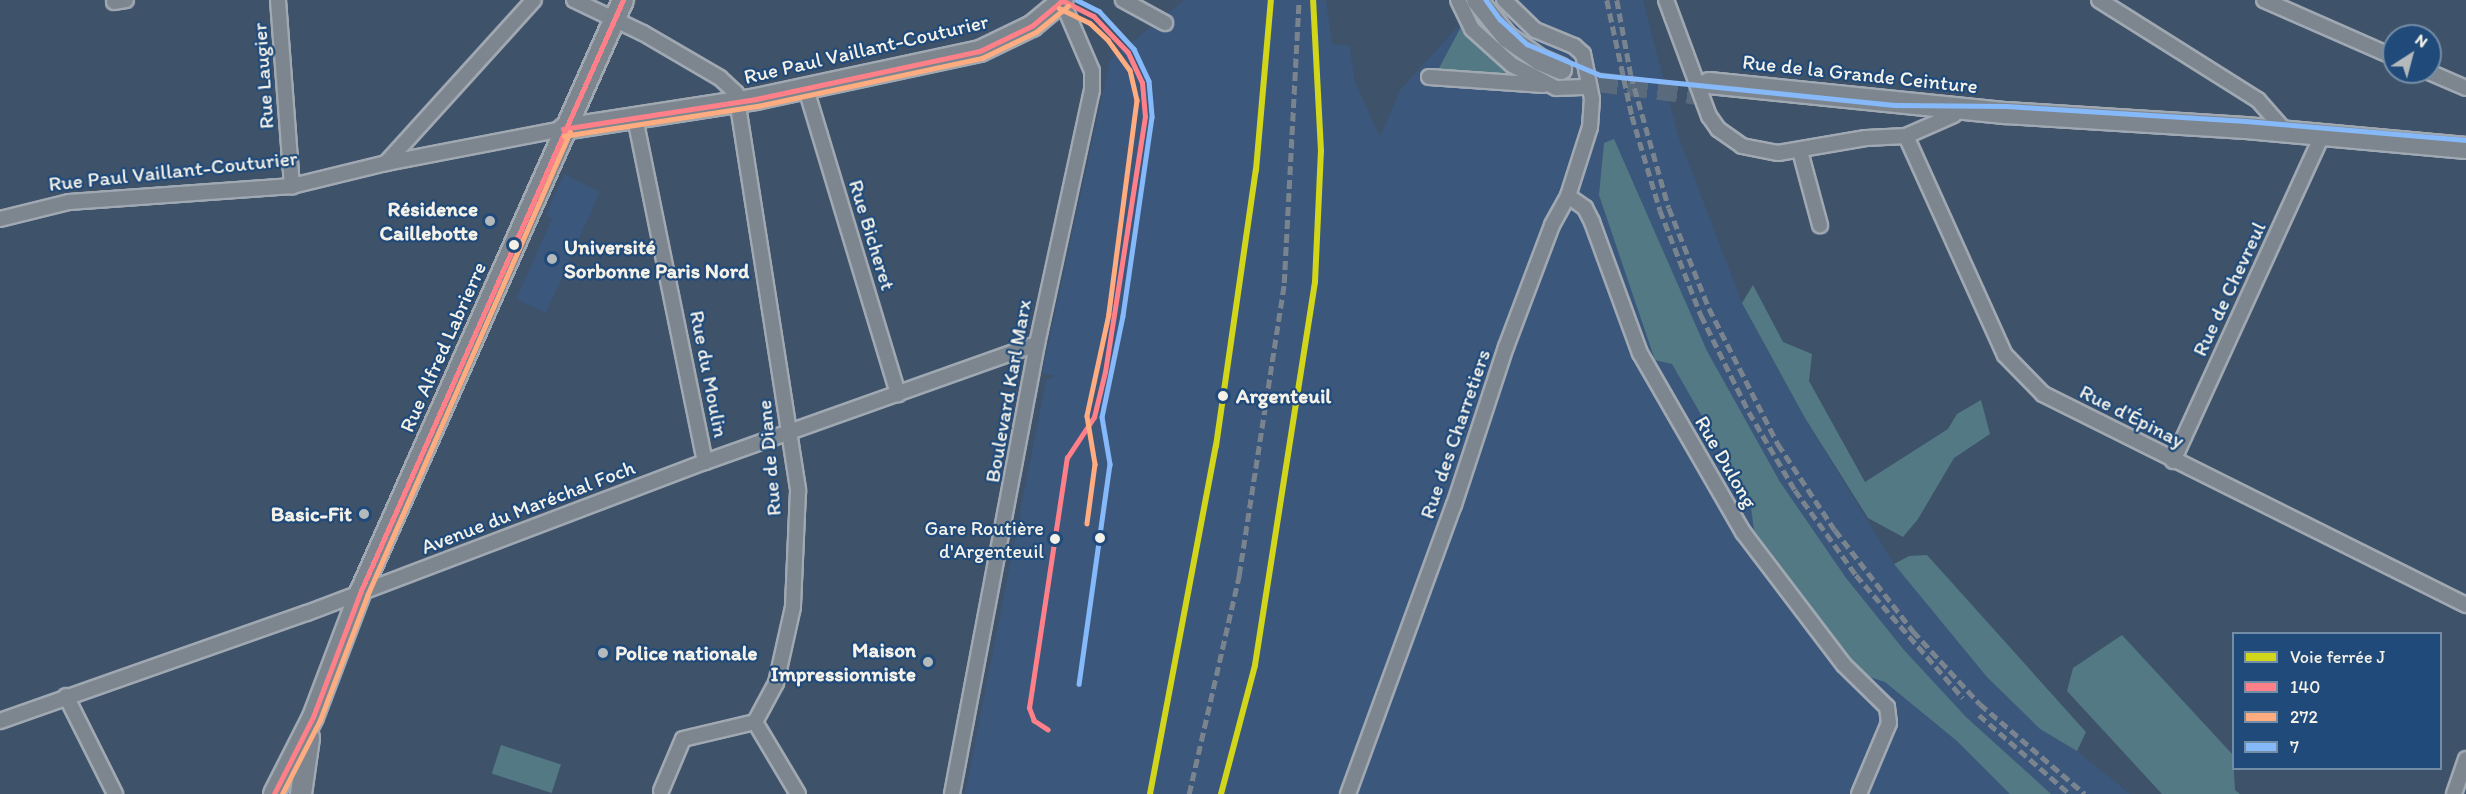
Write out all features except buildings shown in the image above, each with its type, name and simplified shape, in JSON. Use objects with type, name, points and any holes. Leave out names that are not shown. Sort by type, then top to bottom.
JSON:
[{"type":"main road","name":"Rue Alfred Labrierre","points":[[274,794],[313,717],[360,593],[563,129],[623,0]]},
{"type":"main road","points":[[1477,0],[1507,37],[1558,71]]},
{"type":"main road","points":[[1487,0],[1558,71]]},
{"type":"main road","name":"Rue Paul Vaillant-Couturier","points":[[563,129],[738,102],[980,51],[1022,32],[1062,1]]},
{"type":"main road","name":"Rue de la Grande Ceinture","points":[[2006,113],[1954,115],[1712,90],[2286,132],[2466,148]]},
{"type":"main road","name":"Rue Alfred Labrierre","points":[[301,794],[313,717]]},
{"type":"street","name":"Rue Laugier","points":[[278,0],[292,186]]},
{"type":"street","points":[[386,163],[534,0]]},
{"type":"street","points":[[574,0],[720,78],[733,88],[738,102]]},
{"type":"street","points":[[1123,0],[1165,23]]},
{"type":"street","points":[[1458,0],[1472,29],[1512,65],[1558,71],[1589,87]]},
{"type":"street","name":"Rue des Charretiers","points":[[1348,794],[1454,505],[1506,347],[1551,225],[1568,196],[1590,127],[1589,87],[1579,49],[1535,30],[1504,0]]},
{"type":"street","name":"Rue de la Grande Ceinture","points":[[1666,0],[1709,116],[1718,129],[1737,143],[1757,150],[1800,151],[1866,138],[1906,136],[1954,115]]},
{"type":"street","points":[[2099,0],[2258,100],[2286,132]]},
{"type":"street","points":[[2264,0],[2382,52]]},
{"type":"street","name":"Boulevard Karl Marx","points":[[952,794],[1037,344],[1092,90],[1092,71],[1062,1]]},
{"type":"street","points":[[1430,77],[1558,71]]},
{"type":"street","points":[[2442,78],[2466,88]]},
{"type":"street","name":"Rue Bicheret","points":[[806,89],[898,394]]},
{"type":"street","name":"Rue de Diane","points":[[738,102],[791,432],[798,491],[793,607],[776,683],[755,722]]},
{"type":"street","name":"Rue du Moulin","points":[[635,118],[705,462]]},
{"type":"street","name":"Rue Paul Vaillant-Couturier","points":[[0,219],[69,202],[292,186],[386,163],[563,129]]},
{"type":"street","name":"Rue d'Épinay","points":[[1906,136],[2005,355],[2043,394],[2466,605]]},
{"type":"street","name":"Rue de Chevreul","points":[[2173,460],[2322,136]]},
{"type":"street","points":[[1800,151],[1820,225]]},
{"type":"street","name":"Rue Dulong","points":[[1568,196],[1585,208],[1640,353],[1743,532],[1844,665],[1887,706],[1889,723],[1859,794]]},
{"type":"street","name":"Avenue du Maréchal Foch","points":[[0,720],[360,593],[705,462],[1037,344]]},
{"type":"street","points":[[66,696],[115,794]]},
{"type":"street","points":[[661,791],[683,739],[755,722],[798,794]]},
{"type":"street","points":[[2454,794],[2466,759]]},
{"type":"shaded area","points":[[1184,0],[1326,0],[1332,44],[1350,46],[1354,79],[1380,137],[1400,90],[1482,0],[1643,0],[1678,135],[1742,303],[1805,418],[1894,564],[1987,677],[2040,729],[2077,751],[2130,794],[965,794],[1046,380],[1055,376],[1042,373],[1110,60]]},
{"type":"shaded area","name":"Université Sorbonne Paris Nord","points":[[564,174],[600,192],[546,313],[516,299],[552,219],[546,215]]},
{"type":"green space","points":[[1462,25],[1507,72],[1504,75],[1438,70]]},
{"type":"green space","points":[[1614,139],[1707,351],[1780,482],[1846,578],[1904,650],[1966,717],[2051,794],[2010,794],[1957,741],[1885,682],[1863,675],[1754,530],[1750,500],[1672,364],[1655,360],[1599,195],[1604,143]]},
{"type":"green space","points":[[1753,285],[1783,342],[1812,354],[1809,381],[1865,482],[1948,429],[1957,414],[1981,400],[1990,434],[1954,458],[1918,519],[1903,537],[1868,518],[1805,418],[1742,303]]},
{"type":"green space","points":[[1927,555],[2086,732],[2077,751],[2040,729],[1987,677],[1894,564],[1909,556]]},
{"type":"green space","points":[[2122,635],[2232,754],[2235,790],[2240,794],[2162,794],[2067,691],[2073,668]]},
{"type":"green space","points":[[501,745],[561,764],[552,793],[492,774]]},
{"type":"tunnel","points":[[1561,69],[1598,82],[1715,97]]},
{"type":"railway","points":[[1189,794],[1239,575],[1284,283],[1299,0]]},
{"type":"railway","points":[[1607,0],[1632,116],[1660,210],[1701,315],[1749,412],[1795,490],[1856,575],[1963,698]]},
{"type":"railway","points":[[1617,0],[1631,75],[1669,208],[1709,308],[1778,444],[1835,530],[1913,631],[1980,704],[2085,794]]},
{"type":"railway","points":[[1979,715],[2070,794]]},
{"type":"rail line","name":"J","points":[[1150,794],[1216,446],[1256,170],[1271,0]]},
{"type":"rail line","name":"J","points":[[1221,794],[1255,665],[1315,282],[1321,151],[1313,0]]},
{"type":"transit line","name":"140","points":[[274,794],[313,717],[360,593],[623,0]]},
{"type":"transit line","name":"140","points":[[563,129],[756,99],[980,51],[1032,26],[1063,0]]},
{"type":"transit line","name":"7","points":[[1077,0],[1099,11],[1134,49],[1149,81],[1152,117],[1123,316],[1102,417],[1110,464],[1079,684]]},
{"type":"transit line","name":"7","points":[[1486,0],[1500,19],[1527,44],[1600,75],[1896,105],[2006,106],[2246,121],[2466,140]]},
{"type":"transit line","name":"140","points":[[1048,730],[1034,721],[1029,708],[1067,458],[1094,417],[1105,372],[1145,117],[1142,83],[1128,53],[1094,17],[1062,1]]},
{"type":"transit line","name":"272","points":[[564,136],[758,106],[982,58],[1036,32],[1068,6]]},
{"type":"transit line","name":"272","points":[[1059,8],[1090,23],[1108,40],[1130,70],[1137,100],[1109,314],[1087,416],[1095,464],[1087,523]]},
{"type":"transit line","name":"272","points":[[282,794],[320,720],[367,596],[570,132]]},
{"type":"place","name":"Résidence Caillebotte","points":[[490,221]]},
{"type":"place","name":"Université Sorbonne Paris Nord","points":[[552,259]]},
{"type":"place","name":"Argenteuil","points":[[1223,396]]},
{"type":"place","name":"Basic-Fit","points":[[364,514]]},
{"type":"place","name":"Gare Routière d'Argenteuil","points":[[1055,539]]},
{"type":"place","name":"Police nationale","points":[[603,653]]},
{"type":"place","name":"Maison Impressionniste","points":[[928,662]]}]
